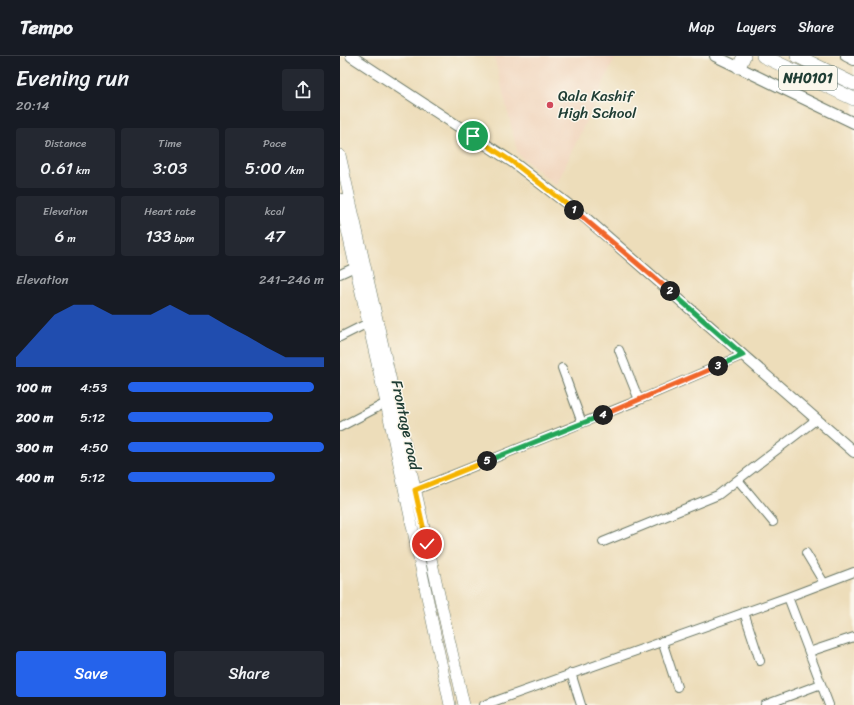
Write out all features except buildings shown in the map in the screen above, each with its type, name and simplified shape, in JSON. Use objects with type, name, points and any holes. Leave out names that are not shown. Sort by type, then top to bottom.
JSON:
[{"type":"highway","name":"NH0101","points":[[763,56],[854,99]]},
{"type":"highway","name":"NH0101","points":[[797,56],[854,84]]},
{"type":"main road","points":[[340,155],[464,705]]},
{"type":"main road","name":"Frontage road","points":[[340,199],[386,403],[450,705]]},
{"type":"street","points":[[351,56],[514,163],[586,219],[854,452]]},
{"type":"street","points":[[715,56],[742,62],[854,123]]},
{"type":"street","points":[[846,56],[854,60]]},
{"type":"street","points":[[340,274],[355,267]]},
{"type":"street","points":[[340,337],[368,323]]},
{"type":"street","points":[[619,350],[639,400]]},
{"type":"street","points":[[415,490],[639,400],[743,355]]},
{"type":"street","points":[[562,368],[582,423]]},
{"type":"street","points":[[340,426],[386,403]]},
{"type":"street","points":[[603,542],[718,495],[817,419]]},
{"type":"street","points":[[738,480],[773,522]]},
{"type":"street","points":[[806,553],[824,583]]},
{"type":"street","points":[[484,705],[788,597],[854,572]]},
{"type":"street","points":[[788,597],[829,705]]},
{"type":"street","points":[[744,612],[760,661]]},
{"type":"street","points":[[809,652],[854,637]]},
{"type":"street","points":[[662,641],[677,687]]},
{"type":"street","points":[[571,673],[581,705]]},
{"type":"street","points":[[765,705],[821,684]]},
{"type":"shaded area","name":"Qala Kashif High School","points":[[494,56],[616,56],[556,186],[518,154]]},
{"type":"place","name":"Qala Kashif High School","points":[[550,105]]},
{"type":"route","points":[[427,544],[415,490],[639,400],[743,355],[586,219],[514,163],[473,136]]}]
